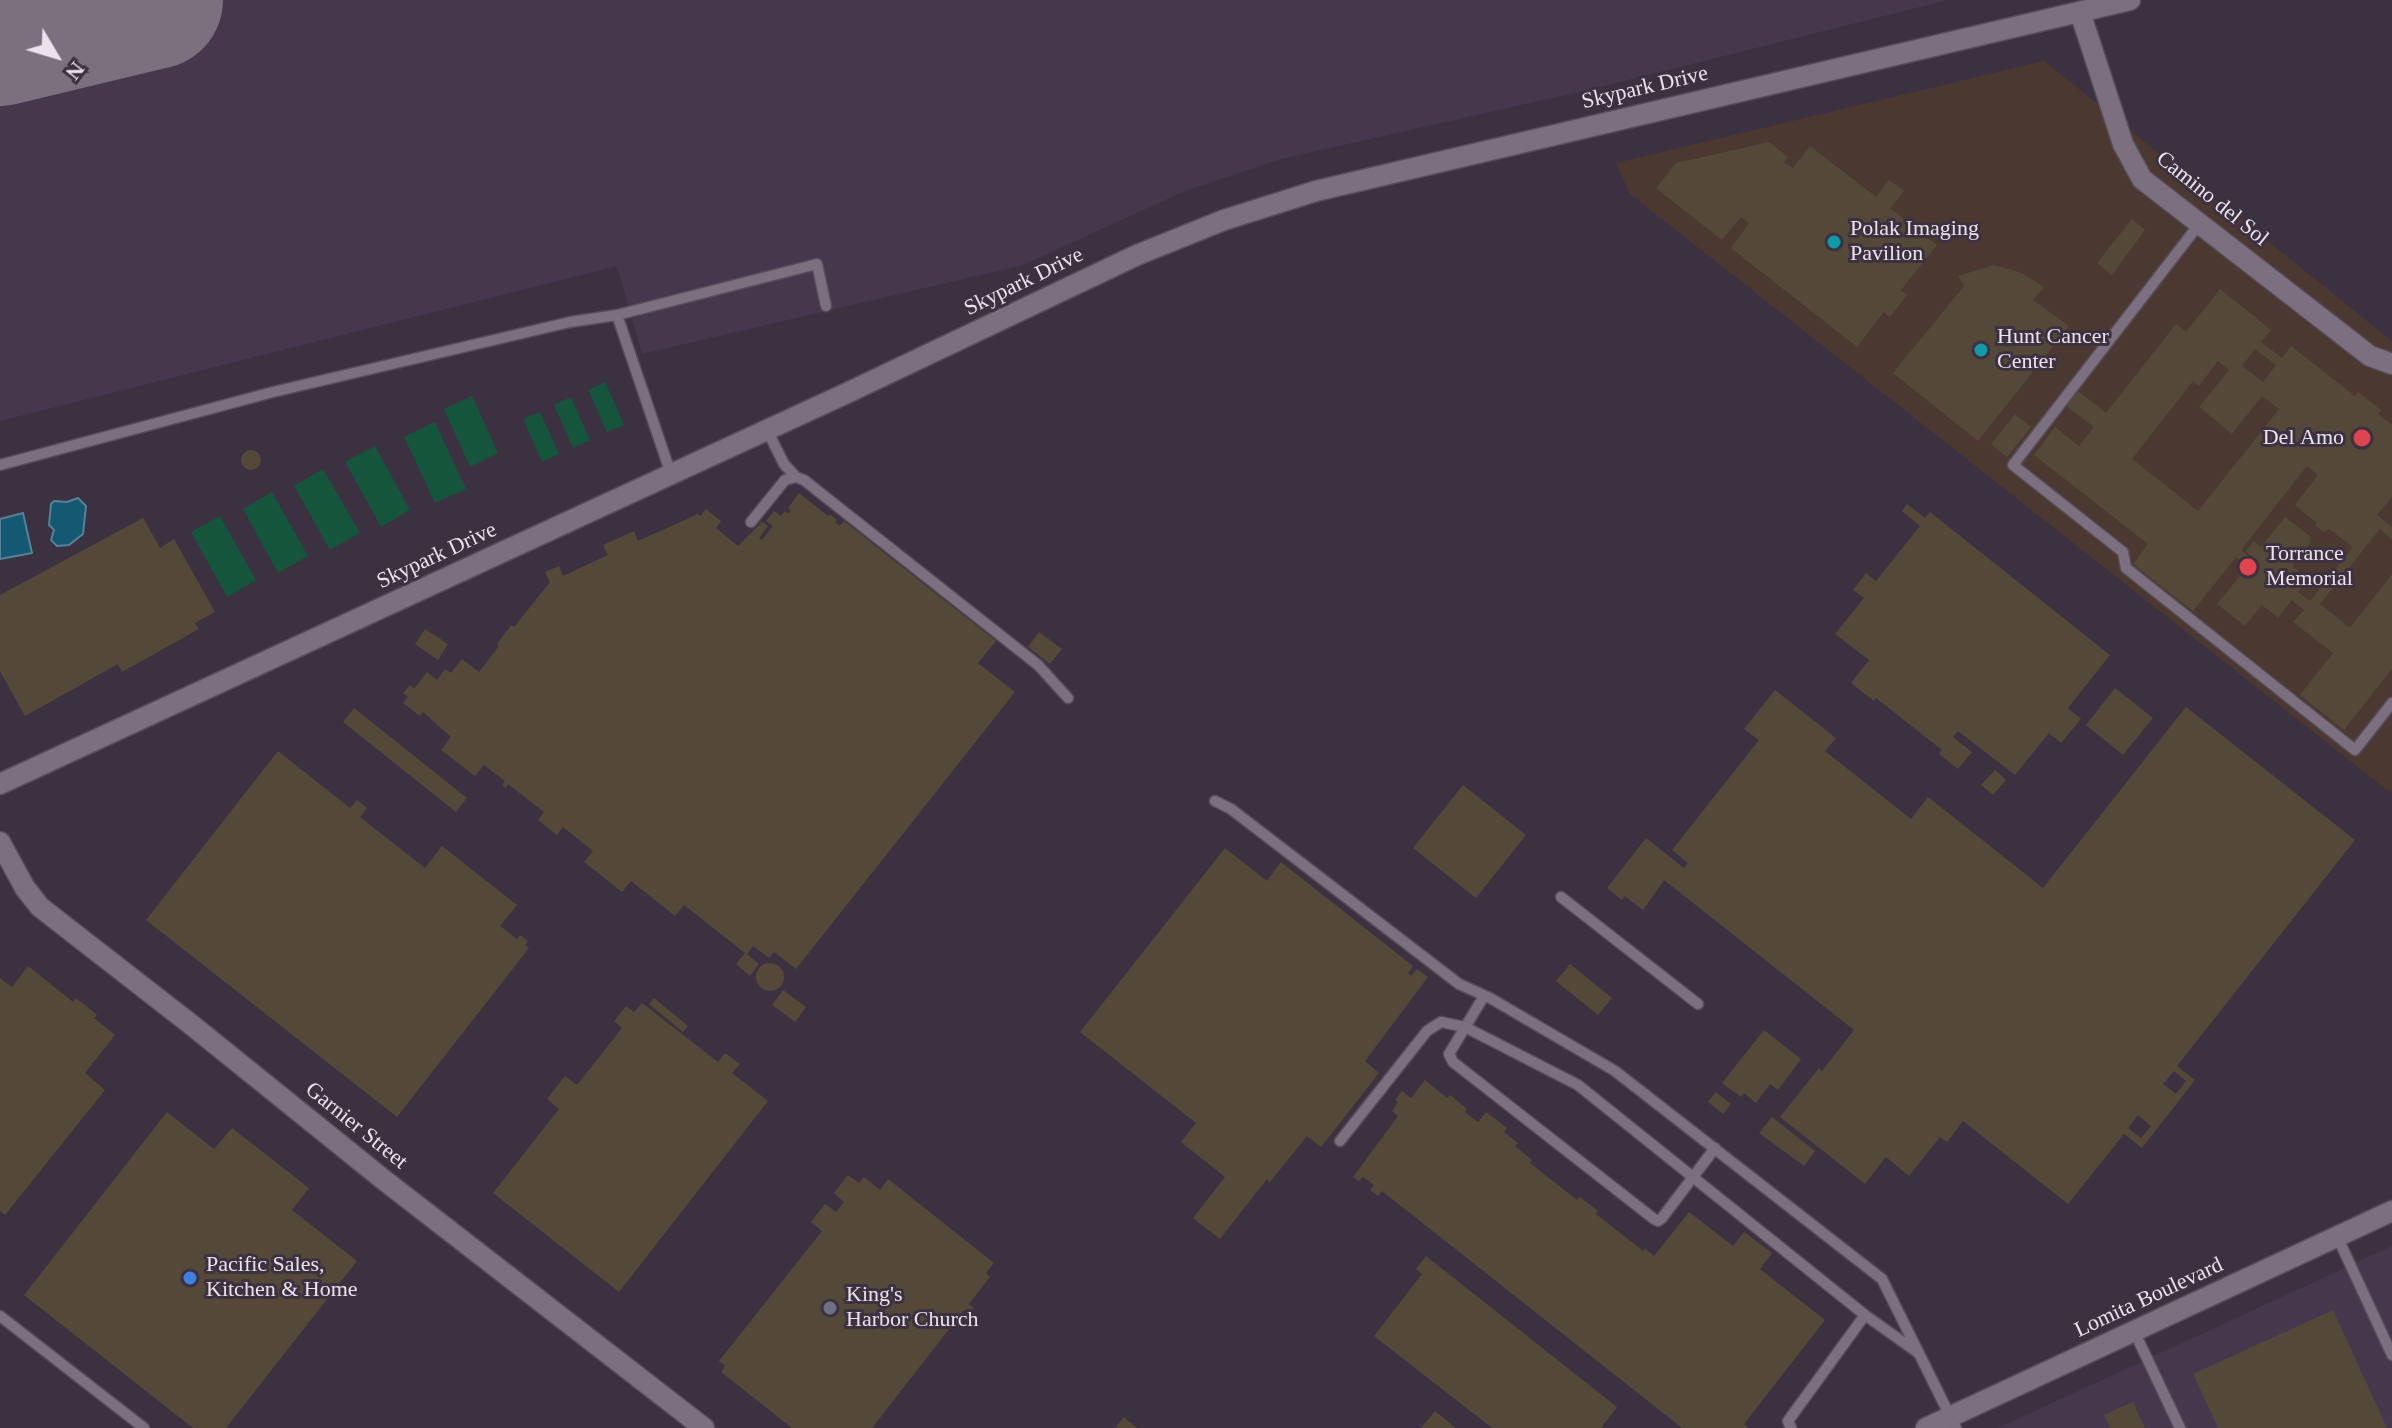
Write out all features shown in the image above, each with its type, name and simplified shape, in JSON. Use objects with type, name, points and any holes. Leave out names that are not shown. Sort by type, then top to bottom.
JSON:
[{"type":"main road","name":"Skypark Drive","points":[[0,784],[767,430],[1137,255],[1237,216],[1376,176],[2130,0]]},
{"type":"main road","name":"Camino del Sol","points":[[2080,12],[2123,144],[2142,179],[2370,356],[2392,364]]},
{"type":"main road","name":"Garnier Street","points":[[0,842],[25,888],[40,907],[384,1180],[704,1428]]},
{"type":"main road","name":"Lomita Boulevard","points":[[1926,1428],[1953,1422],[2134,1331],[2392,1211]]},
{"type":"lane","points":[[2200,223],[2013,465],[2123,552],[2126,568],[2355,750],[2392,703]]},
{"type":"lane","points":[[0,465],[273,392],[570,322],[617,315],[817,264],[826,306]]},
{"type":"lane","points":[[617,315],[671,474]]},
{"type":"lane","points":[[767,430],[784,464],[796,477],[1038,665],[1068,698]]},
{"type":"lane","points":[[751,522],[785,480],[796,477]]},
{"type":"lane","points":[[1215,801],[1231,809],[1459,984],[1615,1071],[1882,1279],[1953,1422]]},
{"type":"lane","points":[[1561,897],[1698,1004]]},
{"type":"lane","points":[[1484,996],[1449,1054],[1453,1062],[1654,1219],[1658,1221],[1662,1218],[1715,1148]]},
{"type":"lane","points":[[1340,1141],[1427,1031],[1441,1022],[1465,1027],[1578,1085],[1865,1315],[1919,1353]]},
{"type":"lane","points":[[2337,1236],[2392,1355]]},
{"type":"lane","points":[[1791,1428],[1788,1421],[1865,1315]]},
{"type":"lane","points":[[0,1316],[144,1428]]},
{"type":"lane","points":[[2134,1331],[2180,1428]]},
{"type":"shaded area","points":[[0,0],[1948,0],[1592,89],[1281,159],[1185,191],[1023,265],[642,354],[617,266],[0,421]]},
{"type":"shaded area","name":"Torrance Memorial","points":[[2044,61],[2392,341],[2392,794],[1630,194],[1616,163]]},
{"type":"shaded area","points":[[2392,1246],[2392,1428],[1998,1428]]},
{"type":"green space","points":[[605,382],[624,425],[607,432],[588,390]]},
{"type":"green space","points":[[472,396],[498,453],[470,467],[444,409]]},
{"type":"green space","points":[[571,397],[590,440],[573,448],[554,405]]},
{"type":"green space","points":[[540,412],[559,454],[542,462],[523,419]]},
{"type":"green space","points":[[435,422],[466,489],[435,503],[404,437]]},
{"type":"green space","points":[[375,446],[410,510],[381,527],[345,462]]},
{"type":"green space","points":[[323,469],[360,533],[330,550],[294,486]]},
{"type":"green space","points":[[272,492],[308,556],[278,573],[243,509]]},
{"type":"green space","points":[[220,516],[256,580],[227,597],[191,532]]},
{"type":"water","points":[[78,498],[86,506],[83,534],[69,545],[57,546],[51,540],[54,530],[49,525],[51,504]]},
{"type":"water","points":[[23,513],[32,553],[0,559],[0,519]]},
{"type":"building","name":"Polak Imaging Pavilion","points":[[1769,142],[1788,157],[1784,162],[1793,168],[1810,146],[1876,197],[1889,180],[1904,191],[1890,208],[1937,245],[1901,290],[1907,295],[1890,317],[1884,312],[1857,347],[1731,248],[1749,223],[1741,217],[1722,240],[1656,188],[1676,163]]},
{"type":"building","points":[[2132,219],[2145,230],[2112,275],[2097,263]]},
{"type":"building","name":"Hunt Cancer Center","points":[[1994,265],[2022,273],[2044,287],[2033,300],[2069,326],[1978,441],[1893,373],[1964,286],[1958,276]]},
{"type":"building","points":[[2220,289],[2271,330],[2261,342],[2282,358],[2291,346],[2355,396],[2358,392],[2381,410],[2378,414],[2392,425],[2392,497],[2377,515],[2392,527],[2392,539],[2380,529],[2320,604],[2350,628],[2392,574],[2392,669],[2344,730],[2300,695],[2333,653],[2293,622],[2304,610],[2292,600],[2278,618],[2262,605],[2245,626],[2217,604],[2248,566],[2236,557],[2193,611],[2133,564],[2148,544],[2034,455],[2055,427],[2079,446],[2094,427],[2065,405],[2077,390],[2106,413],[2176,324],[2186,332]],"holes":[[[2255,349],[2276,365],[2263,382],[2242,366]],[[2218,361],[2229,370],[2199,407],[2232,434],[2262,396],[2279,409],[2198,511],[2132,459],[2193,381],[2199,386]],[[2307,466],[2318,475],[2295,505],[2323,532],[2329,529],[2353,547],[2310,601],[2298,592],[2309,579],[2292,566],[2311,542],[2311,537],[2285,517],[2261,547],[2254,541],[2246,551],[2252,559],[2241,550]]]},
{"type":"building","points":[[2015,414],[2031,427],[2007,457],[1991,444]]},
{"type":"building","points":[[251,450],[258,453],[261,460],[258,467],[251,470],[244,467],[241,460],[244,453]]},
{"type":"building","points":[[799,493],[828,516],[830,514],[840,526],[844,521],[996,641],[978,663],[1015,692],[796,969],[774,952],[769,958],[753,946],[747,954],[759,964],[750,976],[736,964],[745,953],[684,905],[675,916],[631,881],[622,892],[584,862],[593,851],[563,827],[557,835],[538,820],[544,812],[508,784],[506,788],[502,785],[505,781],[484,765],[475,776],[441,750],[451,737],[423,712],[420,716],[403,703],[408,697],[403,693],[410,685],[414,689],[427,672],[437,680],[445,669],[451,673],[462,659],[479,672],[511,625],[514,627],[550,582],[545,572],[559,566],[563,576],[608,555],[603,545],[634,531],[638,541],[698,514],[700,516],[706,509],[721,521],[716,528],[738,546],[762,522],[768,526],[759,538],[762,540],[773,526],[766,521],[774,511],[781,516],[785,511],[788,514],[791,511],[788,508]]},
{"type":"building","points":[[1907,504],[1925,518],[1930,512],[2110,655],[2068,708],[2081,719],[2061,743],[2049,733],[2015,775],[1958,731],[1953,737],[1972,752],[1958,769],[1939,754],[1942,750],[1876,698],[1874,701],[1851,683],[1869,660],[1835,634],[1864,598],[1853,590],[1866,573],[1876,581],[1920,526],[1902,511]]},
{"type":"building","points":[[143,518],[160,548],[174,539],[215,612],[195,623],[199,629],[122,672],[118,664],[25,716],[0,671],[0,595]]},
{"type":"building","points":[[425,629],[448,644],[438,660],[415,644]]},
{"type":"building","points":[[1039,632],[1062,649],[1050,664],[1028,647]]},
{"type":"building","points":[[2115,688],[2153,718],[2123,755],[2086,725]]},
{"type":"building","points":[[1775,690],[1836,738],[1825,751],[1911,819],[1928,797],[2043,888],[2186,707],[2355,840],[2177,1066],[2195,1080],[2142,1148],[2124,1134],[2068,1204],[1963,1121],[1947,1142],[1940,1137],[1909,1176],[1886,1157],[1865,1184],[1780,1117],[1854,1030],[1664,880],[1643,910],[1625,896],[1622,900],[1607,888],[1646,838],[1684,868],[1688,863],[1672,850],[1759,740],[1744,729]],"holes":[[[2174,1071],[2186,1081],[2176,1094],[2163,1084]],[[2138,1115],[2151,1126],[2141,1138],[2128,1128]]]},
{"type":"building","points":[[354,708],[467,798],[456,812],[343,722]]},
{"type":"building","points":[[278,751],[350,808],[357,800],[367,808],[360,817],[425,868],[442,846],[517,905],[500,926],[517,939],[520,935],[528,941],[525,945],[529,948],[397,1117],[146,920]]},
{"type":"building","points":[[1995,770],[2006,780],[1993,795],[1981,785]]},
{"type":"building","points":[[1463,785],[1526,835],[1476,898],[1413,848]]},
{"type":"building","points":[[1225,848],[1267,881],[1281,862],[1413,966],[1408,973],[1411,976],[1417,969],[1428,977],[1365,1061],[1379,1073],[1321,1147],[1307,1136],[1270,1182],[1267,1179],[1220,1239],[1193,1218],[1225,1177],[1181,1142],[1196,1123],[1080,1032]]},
{"type":"building","points":[[770,963],[780,967],[784,977],[780,987],[770,991],[760,987],[756,977],[760,967]]},
{"type":"building","points":[[1570,964],[1612,998],[1598,1015],[1556,981]]},
{"type":"building","points":[[28,966],[73,1002],[76,998],[115,1035],[85,1073],[105,1090],[5,1215],[0,1211],[0,978],[12,987]]},
{"type":"building","points":[[783,990],[806,1007],[795,1022],[772,1005]]},
{"type":"building","points":[[654,998],[688,1026],[683,1032],[649,1004]]},
{"type":"building","points":[[642,1003],[718,1062],[725,1053],[740,1064],[732,1073],[768,1101],[619,1292],[493,1193],[559,1109],[547,1099],[565,1076],[577,1085],[622,1028],[614,1021],[626,1006],[634,1012]]},
{"type":"building","points":[[1764,1030],[1801,1059],[1778,1090],[1770,1084],[1756,1103],[1744,1093],[1741,1097],[1722,1083]]},
{"type":"building","points":[[1425,1080],[1447,1098],[1450,1095],[1478,1122],[1486,1112],[1507,1128],[1504,1132],[1518,1143],[1515,1146],[1532,1160],[1530,1163],[1577,1200],[1580,1197],[1598,1211],[1596,1214],[1643,1251],[1645,1248],[1654,1256],[1689,1212],[1733,1246],[1744,1232],[1772,1253],[1760,1269],[1825,1320],[1744,1424],[1748,1428],[1682,1428],[1382,1191],[1378,1196],[1370,1190],[1374,1185],[1363,1177],[1359,1181],[1353,1177],[1398,1116],[1392,1111],[1398,1102],[1395,1100],[1402,1091],[1411,1098]]},
{"type":"building","points":[[1716,1092],[1731,1104],[1723,1114],[1708,1102]]},
{"type":"building","name":"Pacific Sales, Kitchen & Home","points":[[167,1112],[214,1149],[232,1128],[309,1188],[292,1210],[357,1261],[226,1428],[193,1428],[24,1295]]},
{"type":"building","points":[[1772,1117],[1815,1151],[1804,1166],[1759,1133]]},
{"type":"building","points":[[848,1175],[859,1183],[864,1177],[880,1190],[888,1179],[994,1263],[986,1273],[990,1277],[969,1304],[974,1308],[969,1314],[964,1310],[872,1428],[792,1428],[721,1372],[725,1366],[719,1361],[822,1231],[811,1222],[825,1204],[836,1212],[844,1202],[834,1193]]},
{"type":"building","points":[[1426,1256],[1617,1407],[1601,1428],[1492,1428],[1374,1336],[1422,1274],[1416,1269]]},
{"type":"building","points":[[2333,1310],[2387,1428],[2218,1428],[2193,1374]]},
{"type":"building","points":[[2133,1402],[2145,1428],[2110,1428],[2104,1415]]},
{"type":"building","points":[[1435,1411],[1456,1428],[1421,1428]]},
{"type":"building","points":[[1124,1417],[1137,1428],[1115,1428]]},
{"type":"runway","points":[[0,37],[154,0]]},
{"type":"place","name":"Polak Imaging Pavilion","points":[[1834,242]]},
{"type":"place","name":"Hunt Cancer Center","points":[[1981,350]]},
{"type":"place","name":"Del Amo","points":[[2362,438]]},
{"type":"place","name":"Torrance Memorial","points":[[2248,567]]},
{"type":"place","name":"Pacific Sales, Kitchen & Home","points":[[190,1278]]},
{"type":"place","name":"King's Harbor Church","points":[[830,1308]]}]
